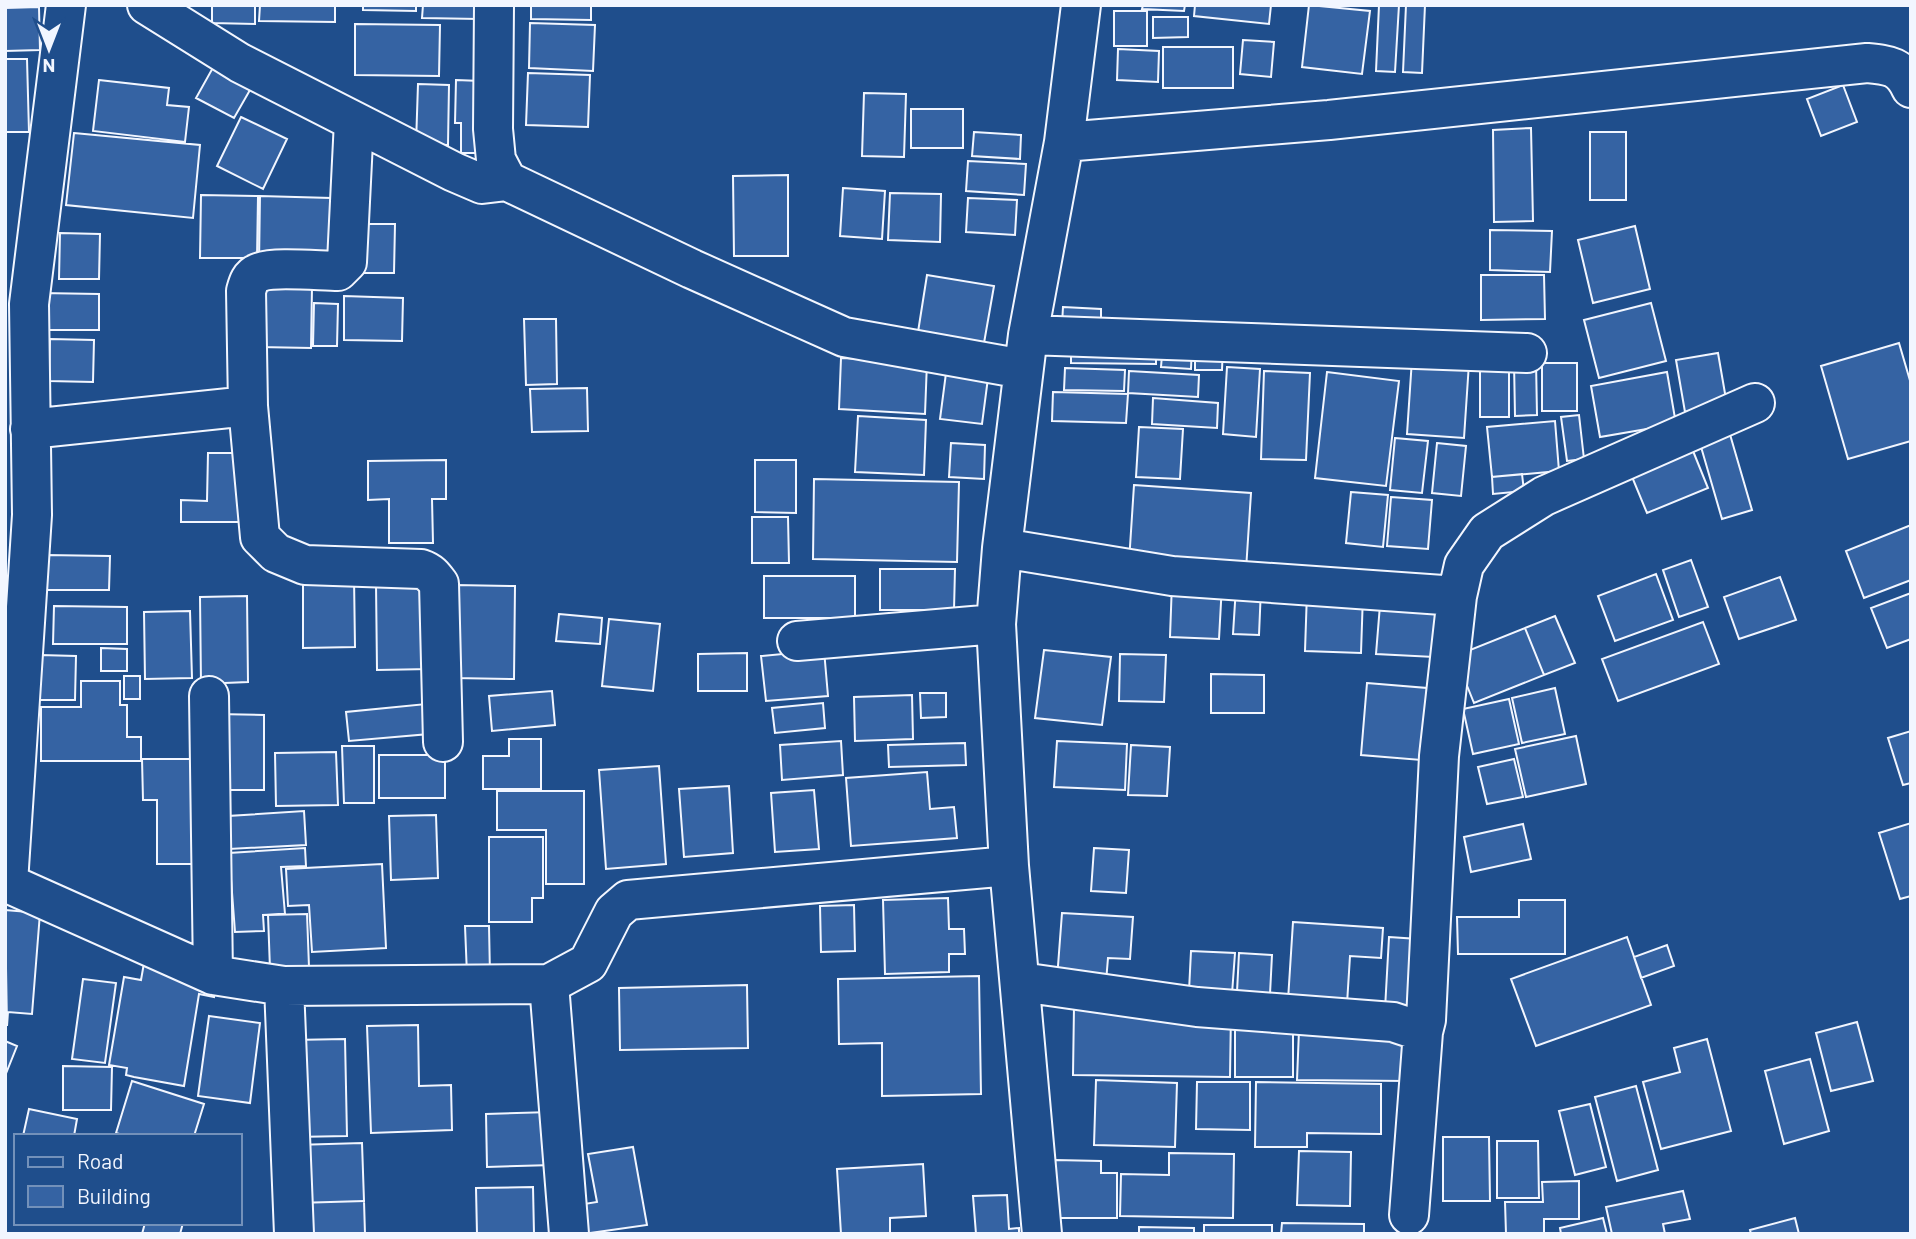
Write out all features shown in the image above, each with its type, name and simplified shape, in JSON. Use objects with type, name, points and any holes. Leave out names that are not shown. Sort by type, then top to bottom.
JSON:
[{"type":"street","points":[[66,5],[29,304],[32,515],[6,882],[213,975],[284,986],[549,984],[588,963],[614,912],[628,900],[1009,866]]},
{"type":"street","points":[[147,5],[240,63],[454,172],[482,184],[507,181],[692,269],[844,337],[1025,352],[1527,353]]},
{"type":"street","points":[[494,5],[493,129],[496,160],[507,181]]},
{"type":"street","points":[[1042,1234],[1009,866],[996,624],[1025,352],[1064,142],[1081,5]]},
{"type":"street","points":[[1064,142],[1329,120],[1867,63],[1889,65],[1905,75],[1911,88]]},
{"type":"street","points":[[354,121],[347,262],[338,271],[257,273],[249,281],[246,291],[248,406],[260,537],[276,553],[304,565],[421,569],[429,572],[439,584],[443,743]]},
{"type":"street","points":[[1409,1214],[1426,1020],[1439,756],[1457,596],[1464,565],[1487,532],[1544,496],[1755,403]]},
{"type":"street","points":[[30,429],[248,406]]},
{"type":"street","points":[[1002,548],[1172,576],[1457,596]]},
{"type":"street","points":[[797,641],[996,624]]},
{"type":"street","points":[[209,696],[213,975]]},
{"type":"street","points":[[1021,982],[1197,1007],[1393,1022],[1423,1032]]},
{"type":"street","points":[[549,984],[569,1234]]},
{"type":"street","points":[[284,986],[294,1234]]},
{"type":"building","points":[[212,5],[255,5],[255,24],[212,23]]},
{"type":"building","points":[[260,5],[335,5],[335,22],[259,21]]},
{"type":"building","points":[[363,5],[416,5],[416,11],[363,10]]},
{"type":"building","points":[[423,5],[479,5],[479,19],[422,18]]},
{"type":"building","points":[[531,5],[591,5],[591,20],[531,19]]},
{"type":"building","points":[[1143,5],[1185,5],[1184,11],[1142,9]]},
{"type":"building","points":[[1195,5],[1271,5],[1269,24],[1194,16]]},
{"type":"building","points":[[1309,5],[1370,11],[1362,74],[1302,67]]},
{"type":"building","points":[[1379,5],[1399,5],[1395,72],[1376,71]]},
{"type":"building","points":[[1406,5],[1425,5],[1422,73],[1403,72]]},
{"type":"building","points":[[39,7],[40,50],[5,51],[5,8]]},
{"type":"building","points":[[1114,11],[1147,11],[1147,46],[1114,46]]},
{"type":"building","points":[[1153,17],[1188,17],[1188,37],[1153,38]]},
{"type":"building","points":[[530,23],[595,25],[593,71],[529,68]]},
{"type":"building","points":[[355,24],[440,25],[439,76],[355,75]]},
{"type":"building","points":[[1243,40],[1274,42],[1271,77],[1240,74]]},
{"type":"building","points":[[1163,47],[1233,47],[1233,88],[1163,88]]},
{"type":"building","points":[[1118,49],[1159,51],[1158,82],[1117,80]]},
{"type":"building","points":[[220,55],[258,76],[234,118],[196,98]]},
{"type":"building","points":[[5,59],[27,59],[29,132],[5,132]]},
{"type":"building","points":[[528,73],[590,75],[588,127],[526,125]]},
{"type":"building","points":[[99,80],[169,88],[167,105],[189,107],[185,142],[93,131]]},
{"type":"building","points":[[456,80],[481,81],[490,153],[461,153],[461,123],[455,123]]},
{"type":"building","points":[[418,84],[449,85],[448,145],[416,144]]},
{"type":"building","points":[[1843,85],[1857,122],[1821,136],[1807,99]]},
{"type":"building","points":[[864,93],[906,94],[904,157],[862,156]]},
{"type":"building","points":[[911,109],[963,109],[963,148],[911,148]]},
{"type":"building","points":[[241,117],[287,139],[263,189],[217,166]]},
{"type":"building","points":[[1531,128],[1533,221],[1494,222],[1493,130]]},
{"type":"building","points":[[974,132],[1021,135],[1020,159],[972,156]]},
{"type":"building","points":[[1590,132],[1626,132],[1626,200],[1590,200]]},
{"type":"building","points":[[74,133],[200,145],[193,218],[66,205]]},
{"type":"building","points":[[968,161],[1026,164],[1024,195],[966,191]]},
{"type":"building","points":[[788,175],[788,256],[734,256],[733,176]]},
{"type":"building","points":[[843,188],[885,191],[882,239],[840,236]]},
{"type":"building","points":[[890,193],[941,194],[940,242],[888,240]]},
{"type":"building","points":[[201,195],[258,196],[257,258],[200,258]]},
{"type":"building","points":[[260,196],[331,198],[330,265],[259,264]]},
{"type":"building","points":[[968,198],[1017,200],[1015,235],[966,232]]},
{"type":"building","points":[[355,224],[395,224],[394,273],[355,273]]},
{"type":"building","points":[[1635,226],[1650,289],[1593,303],[1578,240]]},
{"type":"building","points":[[1490,230],[1552,231],[1550,272],[1490,270]]},
{"type":"building","points":[[60,233],[100,234],[99,279],[59,279]]},
{"type":"building","points":[[927,275],[994,286],[984,343],[918,332]]},
{"type":"building","points":[[1481,275],[1544,275],[1545,319],[1481,320]]},
{"type":"building","points":[[261,287],[312,287],[311,348],[259,347]]},
{"type":"building","points":[[41,293],[99,294],[99,330],[40,330]]},
{"type":"building","points":[[344,296],[403,298],[402,341],[344,340]]},
{"type":"building","points":[[314,303],[338,304],[337,346],[313,346]]},
{"type":"building","points":[[1651,303],[1666,361],[1599,378],[1584,320]]},
{"type":"building","points":[[1063,307],[1101,309],[1101,325],[1062,324]]},
{"type":"building","points":[[524,319],[556,319],[557,384],[526,385]]},
{"type":"building","points":[[50,339],[94,340],[93,382],[49,381]]},
{"type":"building","points":[[1071,342],[1156,343],[1156,364],[1071,363]]},
{"type":"building","points":[[1163,343],[1192,344],[1191,369],[1161,367]]},
{"type":"building","points":[[1899,343],[1911,384],[1911,441],[1848,459],[1821,366]]},
{"type":"building","points":[[1195,344],[1223,345],[1222,370],[1195,370]]},
{"type":"building","points":[[1718,353],[1727,405],[1685,412],[1676,360]]},
{"type":"building","points":[[841,358],[927,362],[925,414],[839,409]]},
{"type":"building","points":[[1412,359],[1469,363],[1464,438],[1407,434]]},
{"type":"building","points":[[1480,359],[1509,359],[1509,417],[1480,417]]},
{"type":"building","points":[[1536,361],[1537,415],[1515,416],[1514,362]]},
{"type":"building","points":[[1542,363],[1577,363],[1577,411],[1542,411]]},
{"type":"building","points":[[1227,367],[1260,369],[1256,437],[1223,434]]},
{"type":"building","points":[[1065,368],[1125,370],[1124,391],[1064,390]]},
{"type":"building","points":[[1129,371],[1199,375],[1198,397],[1128,393]]},
{"type":"building","points":[[1264,371],[1310,373],[1306,460],[1261,459]]},
{"type":"building","points":[[1327,372],[1399,381],[1386,486],[1315,478]]},
{"type":"building","points":[[1667,372],[1676,424],[1600,437],[1591,386]]},
{"type":"building","points":[[946,373],[988,378],[982,424],[940,419]]},
{"type":"building","points":[[587,388],[588,431],[532,432],[530,389]]},
{"type":"building","points":[[1053,392],[1128,394],[1126,423],[1052,421]]},
{"type":"building","points":[[1153,398],[1218,403],[1217,428],[1152,424]]},
{"type":"building","points":[[1579,415],[1584,459],[1567,461],[1561,417]]},
{"type":"building","points":[[858,416],[926,420],[924,475],[855,472]]},
{"type":"building","points":[[1555,421],[1559,471],[1492,477],[1487,427]]},
{"type":"building","points":[[1139,427],[1183,429],[1180,479],[1136,477]]},
{"type":"building","points":[[1729,431],[1752,510],[1722,519],[1699,440]]},
{"type":"building","points":[[1395,438],[1428,441],[1422,493],[1390,490]]},
{"type":"building","points":[[951,443],[985,445],[984,479],[949,477]]},
{"type":"building","points":[[1437,443],[1466,446],[1461,496],[1432,493]]},
{"type":"building","points":[[1691,446],[1708,488],[1647,513],[1630,472]]},
{"type":"building","points":[[208,453],[241,453],[240,522],[181,522],[181,500],[207,501]]},
{"type":"building","points":[[446,460],[446,499],[432,499],[433,543],[389,543],[389,499],[368,500],[368,461]]},
{"type":"building","points":[[755,460],[796,460],[796,513],[755,512]]},
{"type":"building","points":[[1522,474],[1524,491],[1493,494],[1492,477]]},
{"type":"building","points":[[814,479],[959,482],[957,562],[813,559]]},
{"type":"building","points":[[1134,485],[1251,493],[1246,570],[1129,562]]},
{"type":"building","points":[[1351,492],[1388,495],[1383,547],[1346,543]]},
{"type":"building","points":[[1391,497],[1432,500],[1428,549],[1387,546]]},
{"type":"building","points":[[752,517],[788,517],[789,563],[752,563]]},
{"type":"building","points":[[1911,525],[1911,580],[1864,598],[1846,551]]},
{"type":"building","points":[[46,555],[110,556],[109,590],[45,590]]},
{"type":"building","points":[[1691,560],[1708,607],[1679,617],[1663,570]]},
{"type":"building","points":[[880,569],[955,569],[954,610],[880,610]]},
{"type":"building","points":[[1656,574],[1673,620],[1615,641],[1598,596]]},
{"type":"building","points":[[764,576],[855,576],[855,618],[764,618]]},
{"type":"building","points":[[303,577],[354,577],[355,647],[303,648]]},
{"type":"building","points":[[1780,577],[1796,620],[1739,639],[1724,597]]},
{"type":"building","points":[[1172,582],[1222,584],[1219,639],[1170,637]]},
{"type":"building","points":[[429,583],[430,669],[377,670],[376,584]]},
{"type":"building","points":[[455,585],[515,586],[514,679],[454,678]]},
{"type":"building","points":[[1236,587],[1261,588],[1259,635],[1233,634]]},
{"type":"building","points":[[1307,592],[1363,594],[1361,653],[1305,651]]},
{"type":"building","points":[[1911,593],[1911,639],[1887,648],[1871,608]]},
{"type":"building","points":[[247,596],[248,682],[201,684],[200,597]]},
{"type":"building","points":[[1380,605],[1437,608],[1434,657],[1376,654]]},
{"type":"building","points":[[54,606],[127,607],[127,644],[53,644]]},
{"type":"building","points":[[190,611],[192,678],[145,679],[144,612]]},
{"type":"building","points":[[559,614],[602,618],[600,644],[556,641]]},
{"type":"building","points":[[1555,616],[1575,663],[1544,675],[1525,628]]},
{"type":"building","points":[[609,619],[660,624],[653,691],[602,686]]},
{"type":"building","points":[[1703,622],[1719,664],[1618,701],[1602,659]]},
{"type":"building","points":[[1525,628],[1544,675],[1474,703],[1455,656]]},
{"type":"building","points":[[101,648],[127,649],[127,671],[101,671]]},
{"type":"building","points":[[824,650],[828,696],[766,701],[761,656]]},
{"type":"building","points":[[1044,650],[1111,657],[1102,725],[1035,718]]},
{"type":"building","points":[[747,653],[747,691],[698,691],[698,654]]},
{"type":"building","points":[[1120,654],[1166,655],[1164,702],[1119,701]]},
{"type":"building","points":[[40,655],[76,656],[75,700],[39,700]]},
{"type":"building","points":[[1211,674],[1264,675],[1264,713],[1211,713]]},
{"type":"building","points":[[124,676],[140,676],[140,699],[124,699]]},
{"type":"building","points":[[81,681],[120,681],[120,705],[127,705],[127,737],[141,737],[141,761],[41,761],[41,707],[81,707]]},
{"type":"building","points":[[1367,683],[1427,688],[1421,760],[1361,755]]},
{"type":"building","points":[[1555,688],[1565,734],[1522,743],[1512,698]]},
{"type":"building","points":[[552,691],[555,725],[492,731],[489,696]]},
{"type":"building","points":[[920,693],[946,693],[946,717],[921,718]]},
{"type":"building","points":[[912,695],[913,739],[855,741],[854,697]]},
{"type":"building","points":[[1509,699],[1519,744],[1473,754],[1463,709]]},
{"type":"building","points":[[823,703],[825,728],[775,733],[772,708]]},
{"type":"building","points":[[426,704],[429,734],[349,741],[346,712]]},
{"type":"building","points":[[216,714],[264,715],[264,790],[216,790]]},
{"type":"building","points":[[1911,731],[1911,783],[1903,785],[1888,738]]},
{"type":"building","points":[[1576,736],[1586,784],[1526,797],[1515,749]]},
{"type":"building","points":[[509,739],[541,739],[541,789],[483,789],[483,756],[509,756]]},
{"type":"building","points":[[841,741],[843,775],[782,780],[780,745]]},
{"type":"building","points":[[1057,741],[1127,744],[1125,790],[1054,787]]},
{"type":"building","points":[[965,743],[966,765],[889,767],[888,745]]},
{"type":"building","points":[[1131,745],[1170,747],[1167,796],[1128,795]]},
{"type":"building","points":[[342,746],[374,746],[374,803],[344,803]]},
{"type":"building","points":[[336,752],[338,805],[276,806],[275,753]]},
{"type":"building","points":[[379,755],[445,755],[445,798],[379,798]]},
{"type":"building","points":[[142,759],[207,759],[209,864],[157,864],[157,800],[143,800]]},
{"type":"building","points":[[1514,759],[1523,797],[1487,804],[1478,767]]},
{"type":"building","points":[[659,766],[666,864],[606,869],[599,770]]},
{"type":"building","points":[[927,772],[930,809],[954,807],[957,838],[851,846],[846,778]]},
{"type":"building","points":[[729,786],[733,853],[684,857],[679,789]]},
{"type":"building","points":[[814,790],[819,849],[775,852],[771,793]]},
{"type":"building","points":[[497,791],[584,791],[584,884],[546,884],[546,830],[497,830]]},
{"type":"building","points":[[304,811],[306,845],[229,849],[228,816]]},
{"type":"building","points":[[436,815],[438,878],[391,880],[389,816]]},
{"type":"building","points":[[1911,823],[1911,896],[1900,899],[1879,833]]},
{"type":"building","points":[[1523,824],[1531,859],[1471,872],[1464,837]]},
{"type":"building","points":[[489,837],[543,837],[543,898],[532,898],[532,922],[489,922]]},
{"type":"building","points":[[305,848],[306,866],[281,867],[285,914],[263,915],[264,931],[235,932],[229,853]]},
{"type":"building","points":[[1094,848],[1129,850],[1126,893],[1091,891]]},
{"type":"building","points":[[382,864],[386,948],[312,952],[309,905],[288,906],[286,869]]},
{"type":"building","points":[[948,898],[949,929],[964,929],[965,954],[949,954],[949,972],[885,974],[883,900]]},
{"type":"building","points":[[1519,900],[1565,900],[1565,954],[1458,954],[1457,917],[1519,917]]},
{"type":"building","points":[[854,905],[855,951],[821,952],[820,906]]},
{"type":"building","points":[[5,910],[40,913],[32,1014],[8,1012],[7,1026]]},
{"type":"building","points":[[1062,913],[1133,917],[1130,959],[1108,958],[1106,982],[1057,979]]},
{"type":"building","points":[[307,914],[309,967],[270,969],[268,915]]},
{"type":"building","points":[[1293,922],[1383,928],[1381,958],[1350,956],[1347,1004],[1288,1000]]},
{"type":"building","points":[[465,926],[489,926],[490,975],[467,975]]},
{"type":"building","points":[[1389,937],[1418,939],[1413,1011],[1385,1009]]},
{"type":"building","points":[[1627,937],[1651,1005],[1536,1046],[1511,979]]},
{"type":"building","points":[[1667,945],[1674,966],[1641,978],[1634,957]]},
{"type":"building","points":[[1191,951],[1235,953],[1232,994],[1189,991]]},
{"type":"building","points":[[1239,953],[1272,955],[1270,994],[1237,992]]},
{"type":"building","points":[[144,963],[215,983],[214,997],[199,994],[184,1086],[126,1075],[127,1068],[109,1065],[124,977],[141,980]]},
{"type":"building","points":[[979,976],[981,1094],[882,1096],[882,1043],[839,1044],[838,979]]},
{"type":"building","points":[[83,979],[116,983],[105,1063],[72,1059]]},
{"type":"building","points":[[747,985],[748,1048],[620,1050],[619,988]]},
{"type":"building","points":[[1074,1006],[1231,1011],[1230,1077],[1073,1075]]},
{"type":"building","points":[[209,1016],[260,1023],[250,1103],[198,1096]]},
{"type":"building","points":[[1857,1022],[1873,1081],[1831,1091],[1816,1033]]},
{"type":"building","points":[[418,1025],[419,1086],[451,1085],[452,1130],[371,1133],[367,1026]]},
{"type":"building","points":[[1235,1026],[1293,1028],[1293,1077],[1235,1077]]},
{"type":"building","points":[[1299,1030],[1408,1032],[1407,1081],[1297,1080]]},
{"type":"building","points":[[345,1039],[347,1136],[294,1137],[292,1040]]},
{"type":"building","points":[[1707,1039],[1731,1131],[1661,1149],[1643,1082],[1680,1072],[1674,1048]]},
{"type":"building","points":[[5,1041],[17,1046],[5,1076]]},
{"type":"building","points":[[1810,1059],[1829,1131],[1784,1144],[1765,1071]]},
{"type":"building","points":[[63,1066],[112,1067],[111,1110],[63,1110]]},
{"type":"building","points":[[1096,1080],[1177,1083],[1175,1147],[1094,1145]]},
{"type":"building","points":[[132,1081],[204,1104],[195,1134],[116,1133]]},
{"type":"building","points":[[1197,1082],[1250,1082],[1250,1130],[1196,1129]]},
{"type":"building","points":[[1256,1082],[1381,1084],[1381,1134],[1307,1133],[1307,1147],[1255,1147]]},
{"type":"building","points":[[1636,1086],[1658,1170],[1617,1181],[1595,1097]]},
{"type":"building","points":[[1590,1104],[1606,1167],[1575,1175],[1559,1111]]},
{"type":"building","points":[[29,1109],[77,1119],[74,1134],[23,1134]]},
{"type":"building","points":[[551,1112],[553,1165],[487,1167],[486,1114]]},
{"type":"building","points":[[1443,1137],[1489,1137],[1490,1201],[1443,1201]]},
{"type":"building","points":[[1497,1141],[1538,1141],[1539,1198],[1497,1198]]},
{"type":"building","points":[[362,1143],[364,1201],[297,1203],[295,1145]]},
{"type":"building","points":[[633,1147],[647,1225],[583,1234],[578,1205],[597,1202],[588,1154]]},
{"type":"building","points":[[1299,1151],[1351,1152],[1350,1206],[1297,1205]]},
{"type":"building","points":[[1169,1153],[1234,1154],[1233,1218],[1120,1216],[1121,1174],[1169,1175]]},
{"type":"building","points":[[1055,1160],[1101,1161],[1101,1173],[1117,1173],[1117,1218],[1054,1218]]},
{"type":"building","points":[[923,1164],[926,1216],[890,1218],[890,1234],[841,1234],[837,1169]]},
{"type":"building","points":[[1579,1181],[1579,1219],[1544,1219],[1544,1234],[1506,1234],[1505,1202],[1543,1202],[1542,1182]]},
{"type":"building","points":[[533,1187],[534,1234],[477,1234],[476,1188]]},
{"type":"building","points":[[1683,1191],[1690,1219],[1663,1224],[1665,1234],[1612,1234],[1606,1207]]},
{"type":"building","points":[[1007,1195],[1009,1229],[1019,1228],[1019,1234],[976,1234],[973,1196]]},
{"type":"building","points":[[364,1201],[365,1234],[298,1234],[297,1203]]},
{"type":"building","points":[[1603,1218],[1607,1234],[1561,1234],[1560,1228]]},
{"type":"building","points":[[1795,1218],[1799,1234],[1751,1234],[1750,1230]]},
{"type":"building","points":[[1282,1223],[1364,1224],[1364,1234],[1281,1234]]},
{"type":"building","points":[[144,1225],[182,1225],[180,1234],[142,1234]]},
{"type":"building","points":[[1204,1225],[1272,1225],[1272,1234],[1204,1234]]},
{"type":"building","points":[[1139,1227],[1194,1228],[1194,1234],[1139,1234]]}]
